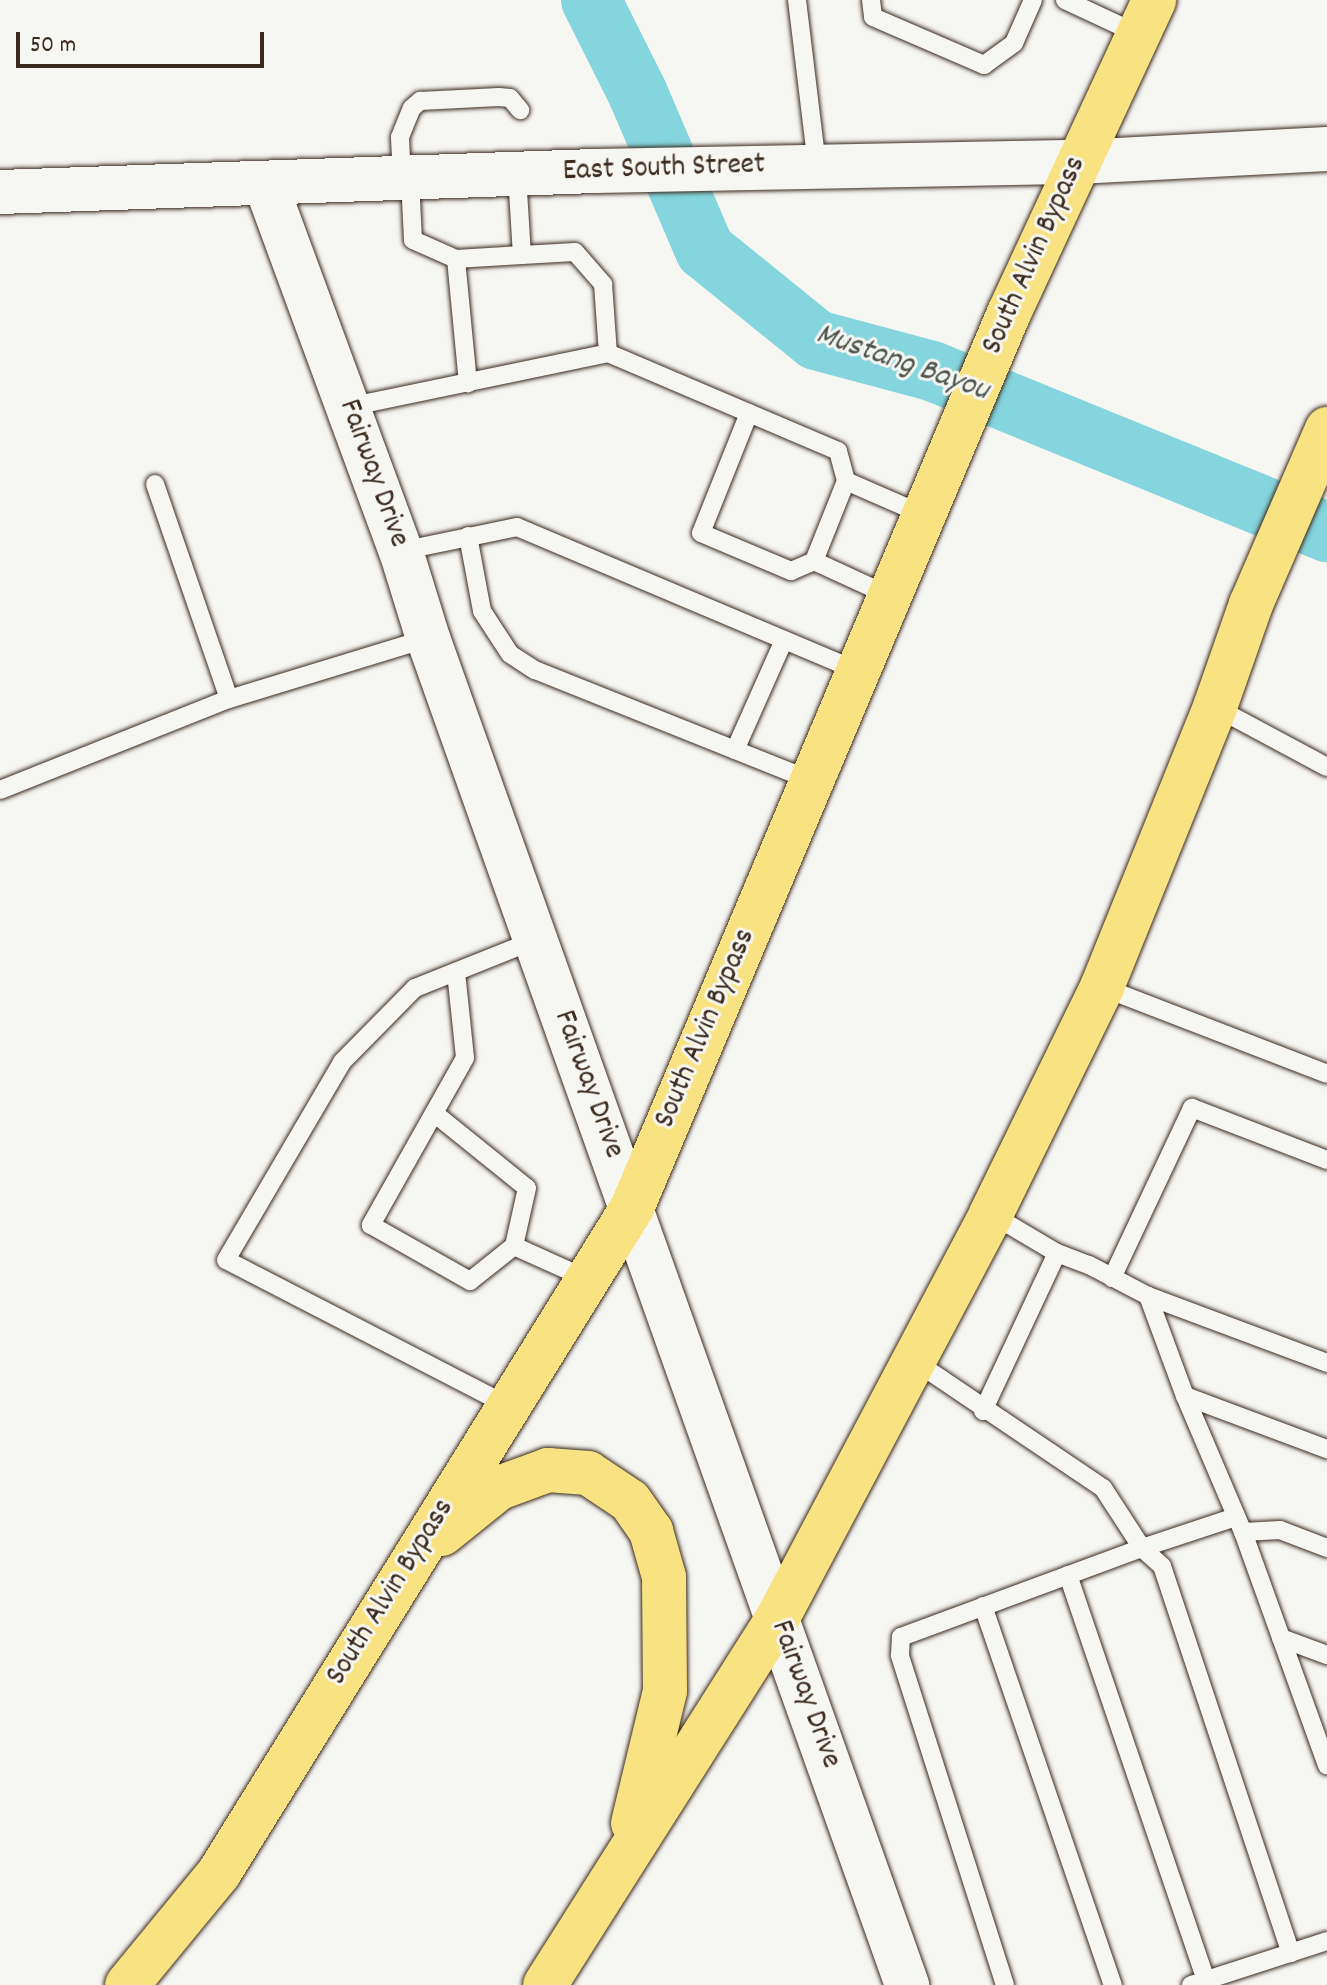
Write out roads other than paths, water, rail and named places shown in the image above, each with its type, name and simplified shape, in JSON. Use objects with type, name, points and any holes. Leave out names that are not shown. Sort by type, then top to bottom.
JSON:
[{"type":"main road","name":"South Alvin Bypass","points":[[127,1985],[219,1873],[632,1208],[1009,313],[1146,17]]},
{"type":"main road","points":[[545,1985],[777,1619],[916,1362],[991,1214],[1102,987],[1215,707],[1251,604],[1324,436]]},
{"type":"main road","points":[[416,1555],[499,1488],[548,1470],[588,1473],[630,1501],[651,1531],[664,1577],[665,1691],[624,1860]]},
{"type":"street","name":"East South Street","points":[[0,192],[596,171],[1078,162],[1327,149]]},
{"type":"street","name":"Fairway Drive","points":[[266,185],[401,551],[428,638],[907,1985]]},
{"type":"lane","points":[[797,0],[817,165]]},
{"type":"lane","points":[[871,0],[873,17],[984,65],[1014,43],[1033,0]]},
{"type":"lane","points":[[1065,0],[1146,17]]},
{"type":"lane","points":[[520,110],[510,98],[499,97],[420,101],[412,108],[400,137],[413,240],[456,259],[575,252],[603,284],[608,353]]},
{"type":"lane","points":[[517,174],[522,255]]},
{"type":"lane","points":[[456,259],[468,383]]},
{"type":"lane","points":[[348,407],[608,353],[749,413],[838,451],[846,481],[814,561],[791,571],[701,533],[749,413]]},
{"type":"lane","points":[[846,481],[924,515]]},
{"type":"lane","points":[[155,484],[229,699]]},
{"type":"lane","points":[[401,551],[517,527],[858,671]]},
{"type":"lane","points":[[468,536],[482,611],[510,654],[535,670],[812,781]]},
{"type":"lane","points":[[814,561],[890,596]]},
{"type":"lane","points":[[0,790],[229,699],[428,638]]},
{"type":"lane","points":[[735,750],[784,640]]},
{"type":"lane","points":[[1215,707],[1325,761]]},
{"type":"lane","points":[[509,1406],[226,1260],[342,1062],[415,988],[535,940]]},
{"type":"lane","points":[[434,1113],[527,1188],[514,1246],[470,1281],[371,1225],[434,1113],[465,1058],[456,972]]},
{"type":"lane","points":[[1102,987],[1327,1074]]},
{"type":"lane","points":[[1112,1278],[1192,1108],[1327,1160]]},
{"type":"lane","points":[[991,1214],[1057,1253],[1148,1296],[1327,1363]]},
{"type":"lane","points":[[514,1246],[587,1279]]},
{"type":"lane","points":[[983,1411],[1057,1253]]},
{"type":"lane","points":[[1148,1296],[1185,1396],[1240,1524],[1326,1761]]},
{"type":"lane","points":[[916,1362],[983,1411],[1103,1488],[1142,1548],[1162,1566],[1291,1953]]},
{"type":"lane","points":[[1185,1396],[1327,1449]]},
{"type":"lane","points":[[1005,1985],[900,1655],[901,1637],[1142,1548],[1240,1524],[1280,1530],[1327,1548]]},
{"type":"lane","points":[[1068,1575],[1198,1982],[1327,1941]]},
{"type":"lane","points":[[983,1606],[1113,1985]]},
{"type":"lane","points":[[1281,1638],[1327,1655]]},
{"type":"waterway","name":"Mustang Bayou","points":[[591,0],[638,94],[705,250],[816,340],[932,371],[1327,532]]}]
